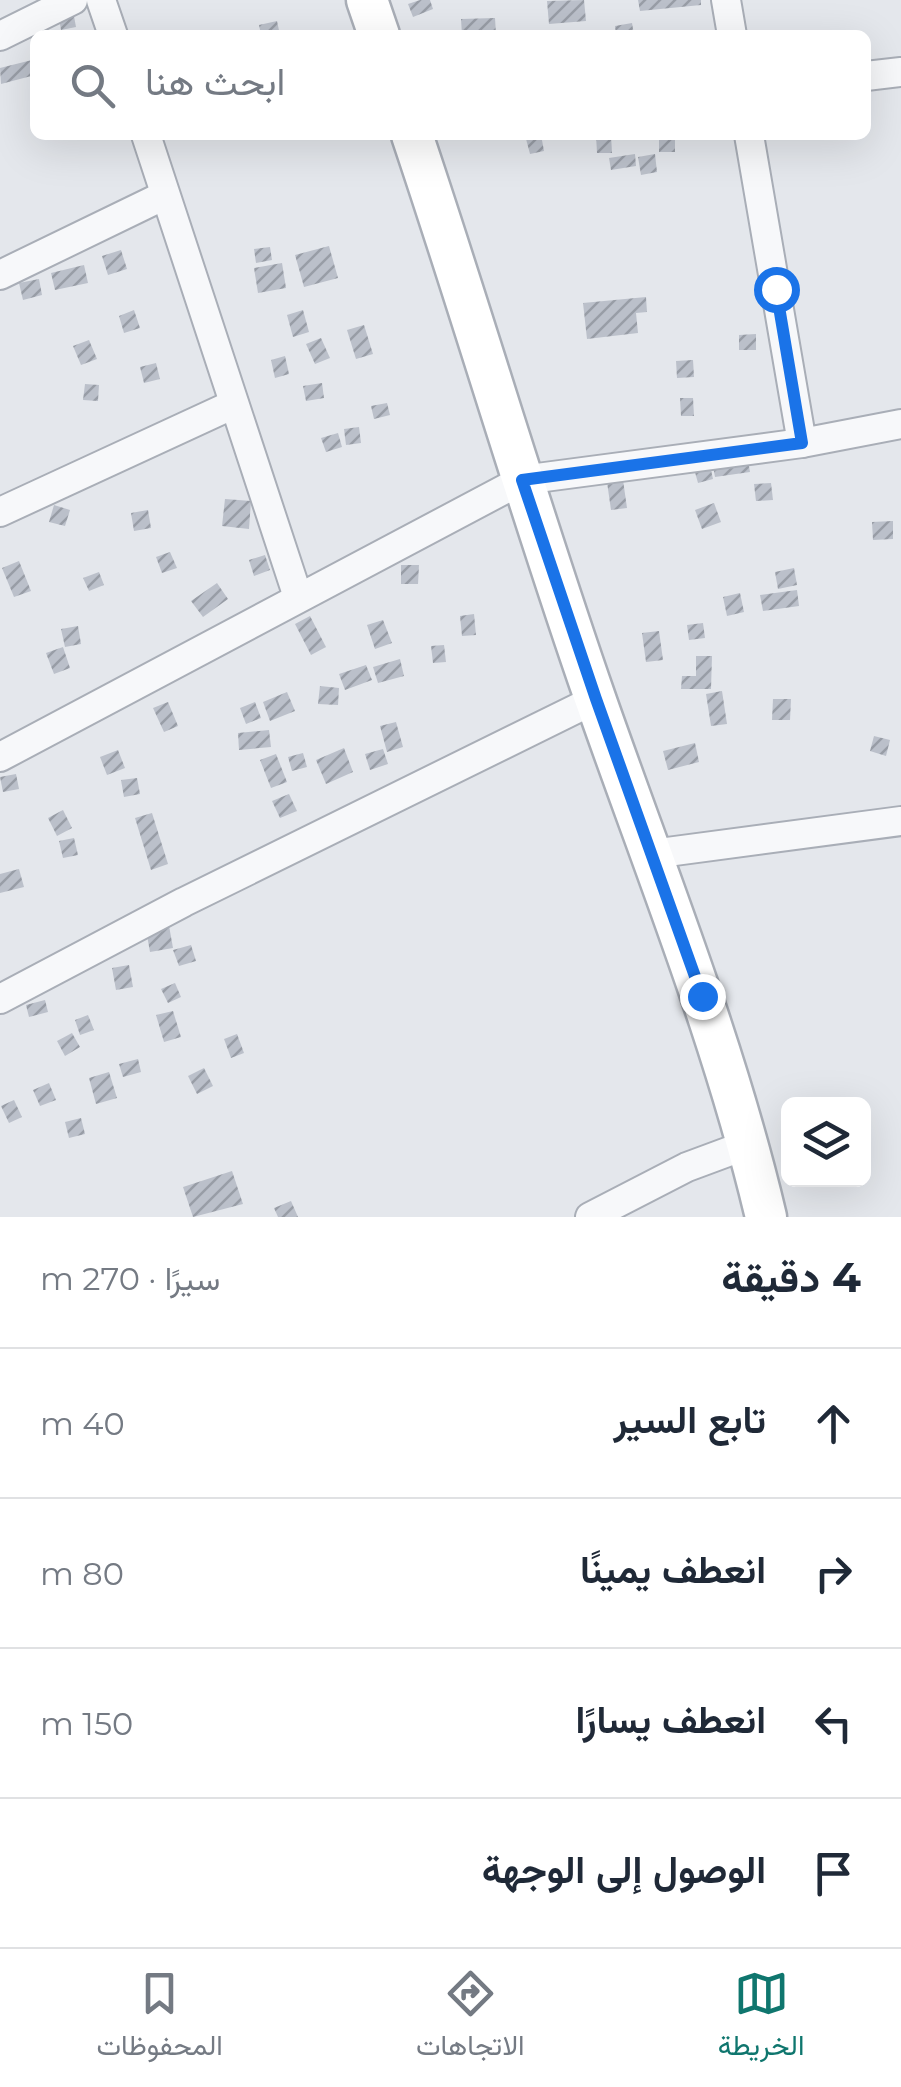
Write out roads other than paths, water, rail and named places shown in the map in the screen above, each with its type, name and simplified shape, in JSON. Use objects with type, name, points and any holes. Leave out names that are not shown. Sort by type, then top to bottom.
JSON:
[{"type":"main road","points":[[367,0],[377,30]]},
{"type":"main road","points":[[414,140],[522,480],[715,1032],[766,1217]]},
{"type":"street","points":[[0,36],[74,0]]},
{"type":"street","points":[[102,0],[111,30]]},
{"type":"street","points":[[726,0],[731,30]]},
{"type":"street","points":[[871,75],[901,72]]},
{"type":"street","points":[[148,140],[298,597]]},
{"type":"street","points":[[750,140],[802,443]]},
{"type":"street","points":[[0,275],[166,195]]},
{"type":"street","points":[[0,512],[234,404]]},
{"type":"street","points":[[0,757],[522,480],[802,443],[901,424]]},
{"type":"street","points":[[0,998],[184,902],[596,699]]},
{"type":"street","points":[[652,854],[901,821]]},
{"type":"street","points":[[590,1217],[687,1168],[748,1144]]}]
